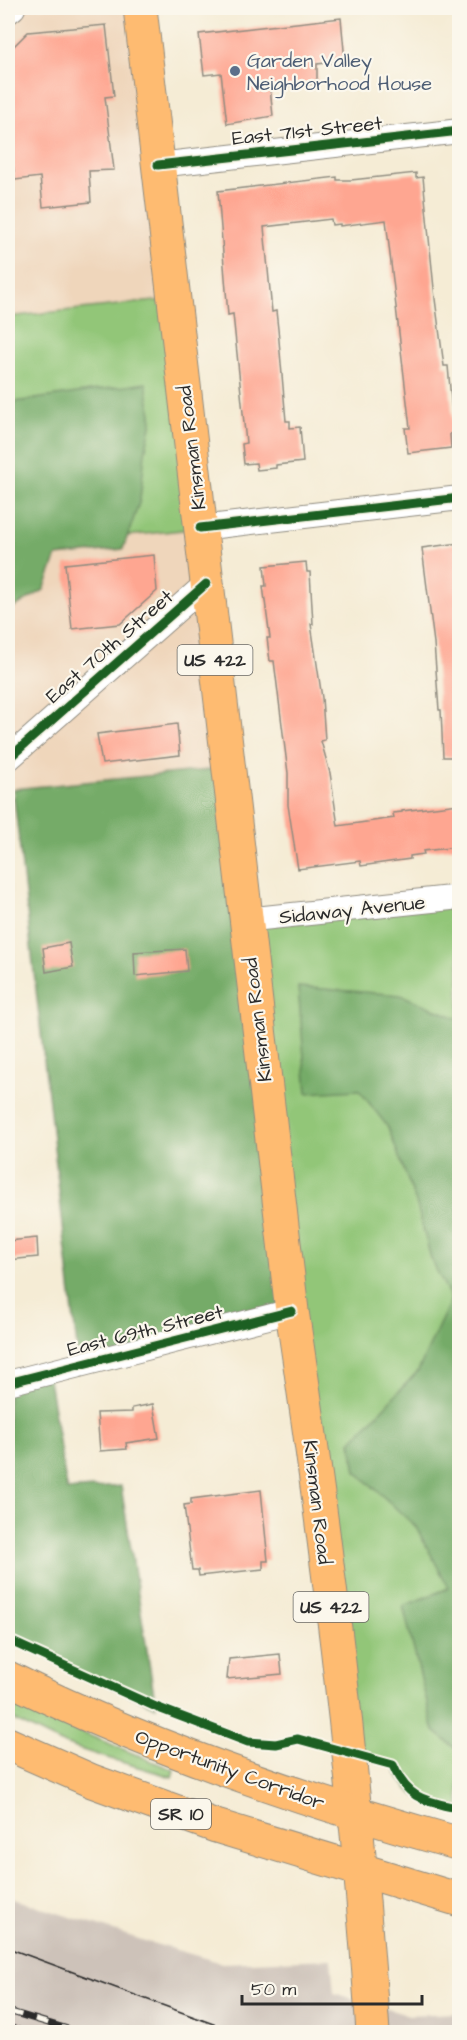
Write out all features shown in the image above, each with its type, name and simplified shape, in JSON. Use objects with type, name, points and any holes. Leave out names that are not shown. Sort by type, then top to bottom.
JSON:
[{"type":"main road","name":"Kinsman Road","points":[[140,8],[245,920],[292,1311],[314,1461],[360,1870],[373,2032]]},
{"type":"main road","name":"Opportunity Corridor","points":[[8,1678],[110,1725],[194,1758],[287,1792],[459,1844]]},
{"type":"main road","name":"SR 10","points":[[8,1744],[82,1777],[205,1822],[459,1900]]},
{"type":"street","points":[[8,12],[13,8]]},
{"type":"street","name":"East 71st Street","points":[[158,165],[459,130]]},
{"type":"street","points":[[200,528],[459,498]]},
{"type":"street","name":"East 70th Street","points":[[8,759],[206,584]]},
{"type":"street","name":"Sidaway Avenue","points":[[245,920],[459,897]]},
{"type":"street","name":"East 69th Street","points":[[8,1383],[292,1311]]},
{"type":"shaded area","points":[[8,8],[140,8],[173,299],[8,317]]},
{"type":"shaded area","points":[[200,528],[228,768],[13,789],[8,744],[8,549]]},
{"type":"shaded area","points":[[8,1897],[222,1963],[331,1959],[334,1993],[407,2015],[459,2013],[459,2032],[8,2032]]},
{"type":"green space","points":[[173,299],[200,528],[8,549],[8,317]]},
{"type":"green space","points":[[146,383],[152,421],[145,453],[140,500],[123,549],[57,556],[44,590],[8,611],[8,403]]},
{"type":"green space","points":[[228,768],[292,1311],[79,1365],[13,789]]},
{"type":"green space","points":[[459,897],[459,1809],[419,1797],[405,1786],[393,1765],[348,1753],[245,920]]},
{"type":"green space","points":[[298,987],[401,995],[459,1019],[459,1751],[434,1731],[403,1606],[449,1588],[416,1527],[356,1471],[351,1442],[418,1371],[451,1299],[431,1259],[417,1205],[388,1127],[359,1090],[307,1093]]},
{"type":"green space","points":[[48,1373],[67,1490],[121,1486],[156,1707],[8,1640],[8,1383]]},
{"type":"green space","points":[[8,1699],[66,1726],[174,1770],[172,1777],[61,1743],[8,1717]]},
{"type":"building","name":"Garden Valley Neighborhood House","points":[[341,18],[345,61],[317,64],[317,83],[270,88],[273,116],[227,124],[221,73],[204,75],[199,34]]},
{"type":"building","points":[[106,25],[114,96],[105,97],[114,170],[89,171],[91,202],[43,207],[40,177],[15,180],[8,124],[9,51],[28,32]]},
{"type":"building","points":[[416,173],[416,178],[423,177],[435,299],[444,366],[448,366],[454,433],[450,434],[451,448],[408,453],[405,428],[410,428],[386,220],[340,226],[340,224],[332,225],[331,219],[264,227],[272,312],[276,311],[286,421],[290,421],[290,428],[300,427],[303,462],[257,470],[256,463],[244,464],[242,444],[246,443],[233,314],[228,315],[218,191],[337,177],[337,180],[351,180]]},
{"type":"building","points":[[459,543],[459,757],[443,757],[441,710],[439,710],[434,643],[422,548]]},
{"type":"building","points":[[154,555],[157,591],[120,624],[72,629],[65,564]]},
{"type":"building","points":[[306,562],[307,572],[310,572],[313,624],[311,624],[322,698],[325,740],[321,741],[330,773],[338,826],[394,818],[393,813],[402,811],[459,804],[459,847],[423,851],[424,854],[410,856],[410,859],[361,866],[360,861],[298,869],[288,805],[288,773],[274,661],[270,661],[267,638],[270,638],[263,586],[266,586],[264,566]]},
{"type":"building","points":[[177,724],[180,755],[102,764],[97,734]]},
{"type":"building","points":[[69,943],[73,967],[46,972],[43,948]]},
{"type":"building","points":[[185,949],[187,971],[135,976],[134,952]]},
{"type":"building","points":[[37,1238],[38,1257],[8,1260],[8,1241]]},
{"type":"building","points":[[153,1404],[159,1438],[126,1443],[127,1449],[100,1451],[97,1413],[132,1412],[132,1408]]},
{"type":"building","points":[[261,1490],[268,1561],[263,1561],[263,1569],[199,1576],[198,1570],[192,1570],[184,1505],[191,1504],[191,1499]]},
{"type":"building","points":[[280,1654],[282,1674],[227,1679],[229,1659]]},
{"type":"tram line","points":[[8,1948],[235,2032]]},
{"type":"railway","points":[[8,2011],[78,2032]]},
{"type":"railway","points":[[8,2027],[25,2032]]},
{"type":"cycle path","points":[[158,165],[460,131]]},
{"type":"cycle path","points":[[200,528],[460,498]]},
{"type":"cycle path","points":[[8,759],[206,584]]},
{"type":"cycle path","points":[[8,1383],[292,1311]]},
{"type":"cycle path","points":[[8,1640],[156,1707],[248,1742],[276,1744],[298,1739],[393,1765],[405,1786],[419,1797],[460,1809]]},
{"type":"place","name":"Garden Valley Neighborhood House","points":[[235,71]]}]
